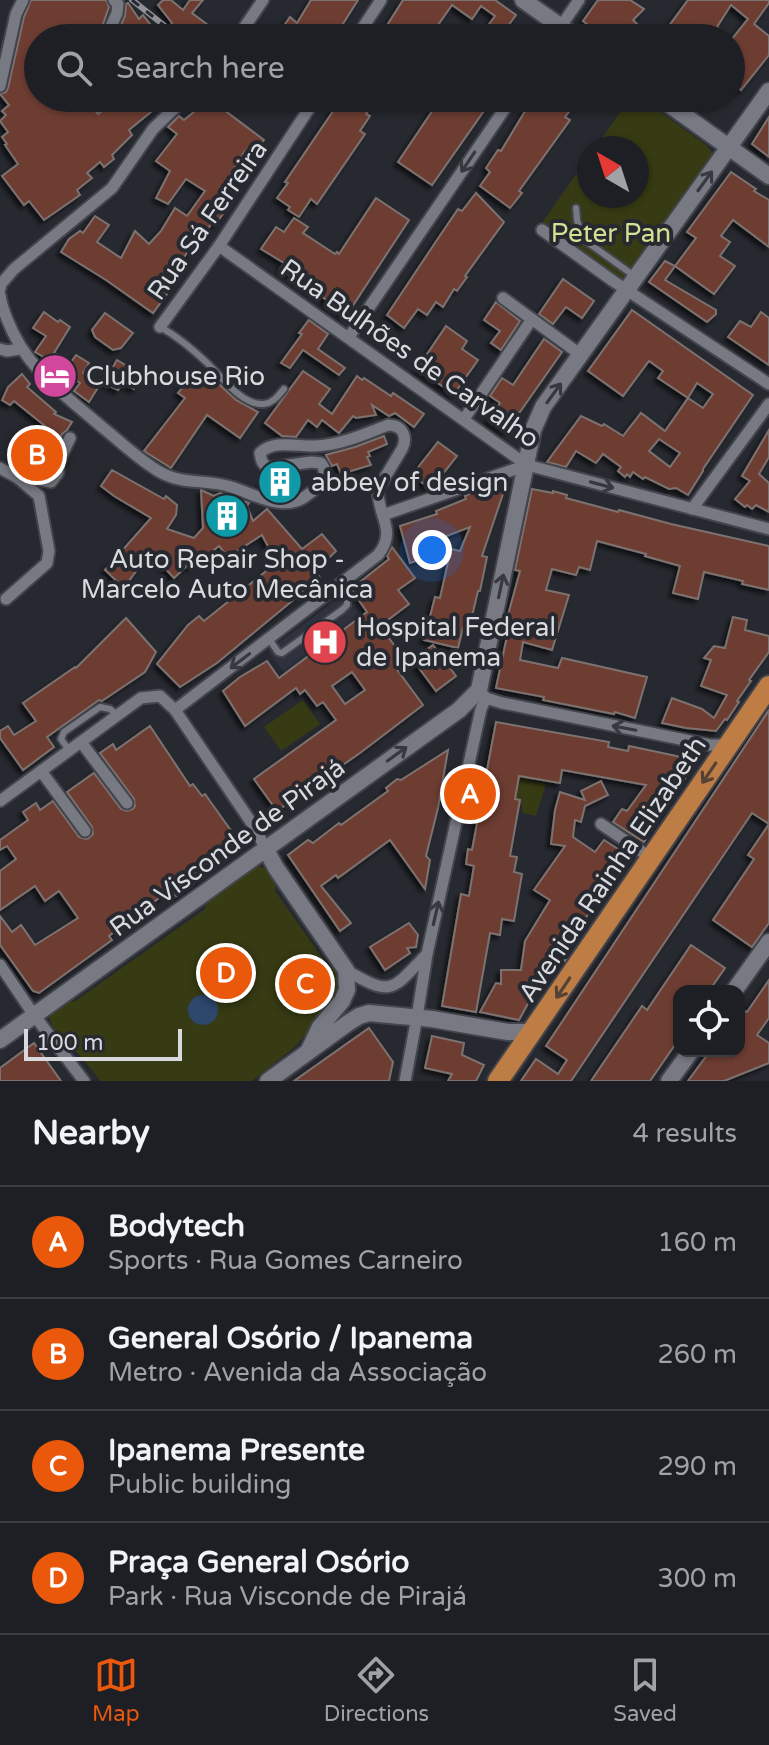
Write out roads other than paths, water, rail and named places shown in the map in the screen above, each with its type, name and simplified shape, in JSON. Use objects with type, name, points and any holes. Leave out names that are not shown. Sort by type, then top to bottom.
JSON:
[{"type":"highway","name":"Avenida Rainha Elizabeth","points":[[498,1081],[769,686]]},
{"type":"main road","points":[[523,0],[548,24]]},
{"type":"main road","points":[[483,694],[538,417],[769,91]]},
{"type":"main road","points":[[680,112],[769,176]]},
{"type":"main road","name":"Rua Visconde de Pirajá","points":[[0,1040],[483,694]]},
{"type":"main road","points":[[265,848],[346,970],[347,990],[342,1001],[320,1027],[308,1052]]},
{"type":"main road","points":[[738,985],[769,942]]},
{"type":"main road","points":[[268,1081],[359,1016],[369,1013],[417,1017],[508,1032],[533,1032]]},
{"type":"main road","points":[[669,1081],[687,1057]]},
{"type":"street","points":[[0,86],[16,14],[23,0]]},
{"type":"street","points":[[112,24],[118,4],[114,0]]},
{"type":"street","points":[[247,24],[263,0]]},
{"type":"street","points":[[365,24],[381,0]]},
{"type":"street","points":[[562,24],[579,0]]},
{"type":"street","points":[[0,289],[14,269],[112,188],[153,129],[171,112]]},
{"type":"street","name":"Rua Sá Ferreira","points":[[160,327],[219,246],[307,112]]},
{"type":"street","points":[[349,337],[502,112]]},
{"type":"street","points":[[542,230],[632,283],[769,384]]},
{"type":"street","name":"Rua Bulhões de Carvalho","points":[[219,246],[527,465],[769,529]]},
{"type":"street","points":[[0,295],[20,349],[49,381],[160,472],[187,481],[229,486],[270,501],[288,503],[309,495],[326,473],[321,463],[311,462],[268,468],[263,466],[261,460],[263,449],[275,445],[331,445],[388,425],[394,425],[405,434],[405,442],[378,489],[388,533],[384,548],[371,562],[175,710]]},
{"type":"street","points":[[503,298],[581,355]]},
{"type":"street","points":[[464,419],[532,319]]},
{"type":"street","points":[[0,349],[20,349]]},
{"type":"street","points":[[692,509],[769,404]]},
{"type":"street","points":[[18,478],[46,482],[55,479],[58,463],[70,438]]},
{"type":"street","points":[[383,515],[527,465]]},
{"type":"street","points":[[0,468],[39,496],[49,551],[47,563],[6,599]]},
{"type":"street","points":[[405,1081],[427,954],[483,694],[502,703],[710,745],[729,745]]},
{"type":"street","points":[[0,801],[141,698],[160,696],[175,710],[255,828],[265,848]]},
{"type":"street","points":[[81,742],[127,803]]},
{"type":"street","points":[[41,771],[85,831]]},
{"type":"street","points":[[601,824],[651,858]]},
{"type":"street","points":[[346,970],[373,986],[386,988],[400,981],[427,954]]},
{"type":"street","points":[[0,965],[84,1081]]},
{"type":"lane","points":[[576,208],[583,239],[622,269],[632,283]]},
{"type":"lane","points":[[160,327],[176,336],[236,392],[252,402],[264,404],[272,401],[284,389]]},
{"type":"lane","points":[[269,639],[282,653],[342,610],[347,605],[347,597],[342,583]]},
{"type":"lane","points":[[69,750],[61,739],[64,732],[100,707],[110,709],[117,715]]},
{"type":"water","points":[[203,995],[214,999],[218,1010],[214,1021],[203,1025],[192,1021],[188,1010],[192,999]]},
{"type":"railway","points":[[132,0],[162,24]]},
{"type":"place","name":"Clubhouse Rio","points":[[55,376]]},
{"type":"place","name":"General Osório / Ipanema","points":[[37,455]]},
{"type":"place","name":"abbey of design","points":[[280,482]]},
{"type":"place","name":"Auto Repair Shop - Marcelo Auto Mecânica","points":[[227,516]]},
{"type":"place","name":"Hospital Federal de Ipanema","points":[[325,642]]},
{"type":"place","name":"Bodytech","points":[[470,794]]},
{"type":"place","name":"Praça General Osório","points":[[226,973]]},
{"type":"place","name":"Ipanema Presente","points":[[305,984]]},
{"type":"park label","name":"Peter Pan","points":[[611,233]]}]
